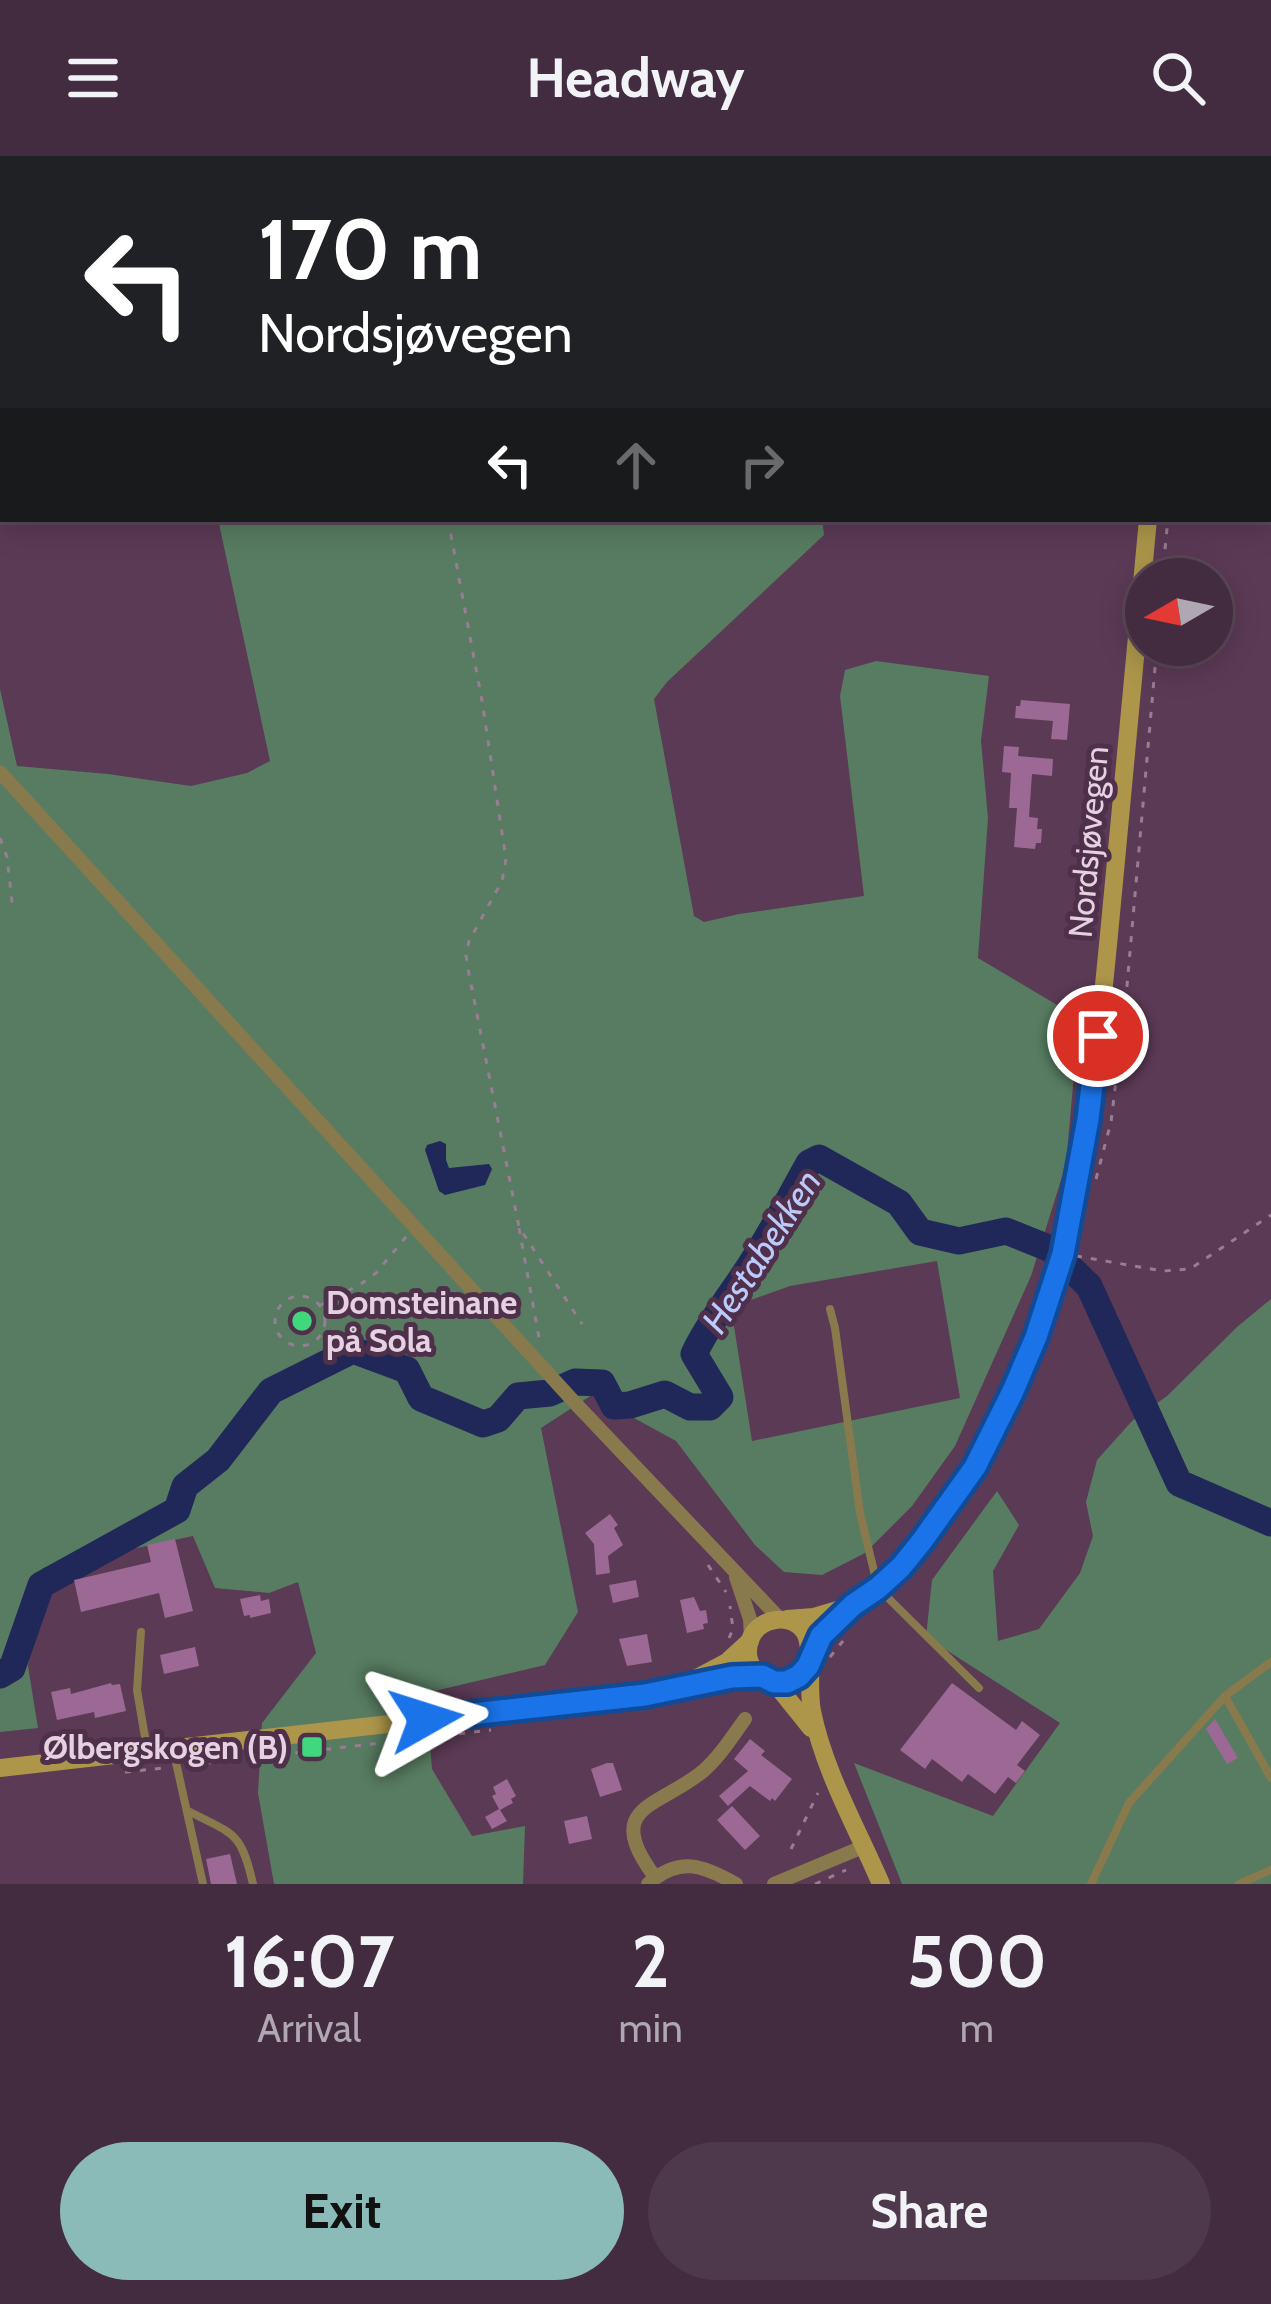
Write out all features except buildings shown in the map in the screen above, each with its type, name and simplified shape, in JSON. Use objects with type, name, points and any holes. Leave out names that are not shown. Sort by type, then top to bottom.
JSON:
[{"type":"main road","name":"Nordsjøvegen","points":[[815,1661],[821,1636],[901,1567],[975,1467],[1036,1337],[1063,1254],[1101,1016],[1148,522]]},
{"type":"main road","name":"Nordsjøvegen","points":[[782,1619],[814,1617],[853,1605]]},
{"type":"main road","points":[[682,1686],[727,1662],[768,1621],[782,1619],[805,1630],[815,1661],[809,1696],[817,1736],[881,1884]]},
{"type":"main road","points":[[750,1639],[748,1654],[753,1666],[817,1736]]},
{"type":"main road","points":[[0,1768],[147,1750],[175,1757],[645,1695],[732,1677],[787,1682],[815,1661]]},
{"type":"street","points":[[0,772],[412,1231],[782,1619]]},
{"type":"street","points":[[732,1566],[750,1618],[750,1639]]},
{"type":"street","points":[[736,1884],[706,1868],[681,1865],[651,1881],[634,1845],[634,1828],[652,1801],[706,1768],[745,1719]]},
{"type":"street","points":[[774,1884],[865,1846]]},
{"type":"lane","points":[[830,1309],[866,1549],[878,1588],[979,1688]]},
{"type":"lane","points":[[141,1632],[137,1690],[147,1750]]},
{"type":"lane","points":[[1091,1884],[1129,1803],[1225,1696],[1271,1662]]},
{"type":"lane","points":[[1225,1696],[1271,1778]]},
{"type":"lane","points":[[175,1757],[202,1884]]},
{"type":"lane","points":[[188,1811],[234,1835],[244,1849],[253,1884]]},
{"type":"lane","points":[[1239,1884],[1271,1870]]},
{"type":"path","points":[[449,522],[506,859],[502,881],[469,941],[466,956],[543,1367]]},
{"type":"path","points":[[1164,558],[1168,522]]},
{"type":"path","points":[[1094,1189],[1111,1122],[1126,997],[1155,666]]},
{"type":"path","points":[[0,838],[13,911]]},
{"type":"path","points":[[1063,1254],[1163,1271],[1190,1269],[1271,1215]]},
{"type":"path","points":[[519,1227],[582,1324]]},
{"type":"path","points":[[320,1306],[376,1273],[412,1231]]},
{"type":"path","points":[[306,1297],[320,1306],[325,1325],[311,1345],[289,1344],[280,1337],[274,1322],[283,1302],[306,1297]]},
{"type":"path","points":[[702,1557],[729,1597],[733,1629],[723,1650]]},
{"type":"path","points":[[815,1661],[850,1632]]},
{"type":"path","points":[[111,1773],[175,1757],[495,1730]]},
{"type":"path","points":[[791,1849],[815,1795],[825,1790]]},
{"type":"green space","points":[[219,522],[822,522],[824,535],[654,699],[694,916],[704,922],[864,896],[840,696],[845,670],[876,661],[989,676],[981,741],[988,818],[978,958],[1079,1018],[1066,1164],[1031,1276],[955,1446],[912,1506],[865,1553],[822,1575],[784,1572],[755,1545],[676,1441],[592,1395],[541,1428],[578,1612],[545,1665],[426,1693],[432,1769],[472,1836],[525,1826],[523,1884],[274,1884],[258,1793],[262,1723],[316,1653],[298,1582],[269,1593],[215,1588],[193,1536],[43,1568],[28,1666],[38,1728],[0,1732],[0,689],[17,766],[191,786],[247,773],[270,761]],"holes":[[[937,1261],[960,1398],[752,1441],[731,1307],[790,1286]]]},
{"type":"green space","points":[[1271,1299],[1271,1884],[902,1884],[854,1763],[993,1816],[1060,1723],[926,1637],[932,1580],[997,1491],[1019,1525],[993,1571],[998,1641],[1039,1629],[1080,1573],[1093,1536],[1086,1502],[1097,1460],[1132,1421],[1167,1396]]},
{"type":"water","points":[[440,1141],[446,1144],[449,1168],[489,1164],[492,1169],[485,1185],[445,1195],[439,1191],[425,1150]]},
{"type":"waterway","name":"Hestabekken","points":[[0,1675],[12,1668],[41,1585],[177,1510],[185,1486],[218,1460],[271,1391],[353,1350],[407,1370],[421,1398],[483,1424],[498,1419],[518,1396],[550,1393],[575,1382],[602,1383],[614,1406],[665,1394],[690,1407],[710,1407],[720,1397],[694,1354],[809,1163],[819,1158],[899,1203],[920,1232],[959,1241],[1006,1231],[1051,1249],[1089,1286],[1179,1483],[1271,1523]]},
{"type":"place","name":"Domsteinane på Sola","points":[[302,1321]]},
{"type":"place","name":"Ølbergskogen (B)","points":[[312,1747]]},
{"type":"route","points":[[426,1719],[645,1695],[732,1677],[762,1676],[787,1682],[799,1676],[821,1636],[901,1567],[922,1541],[975,1467],[1013,1391],[1063,1254],[1098,1036]]}]
